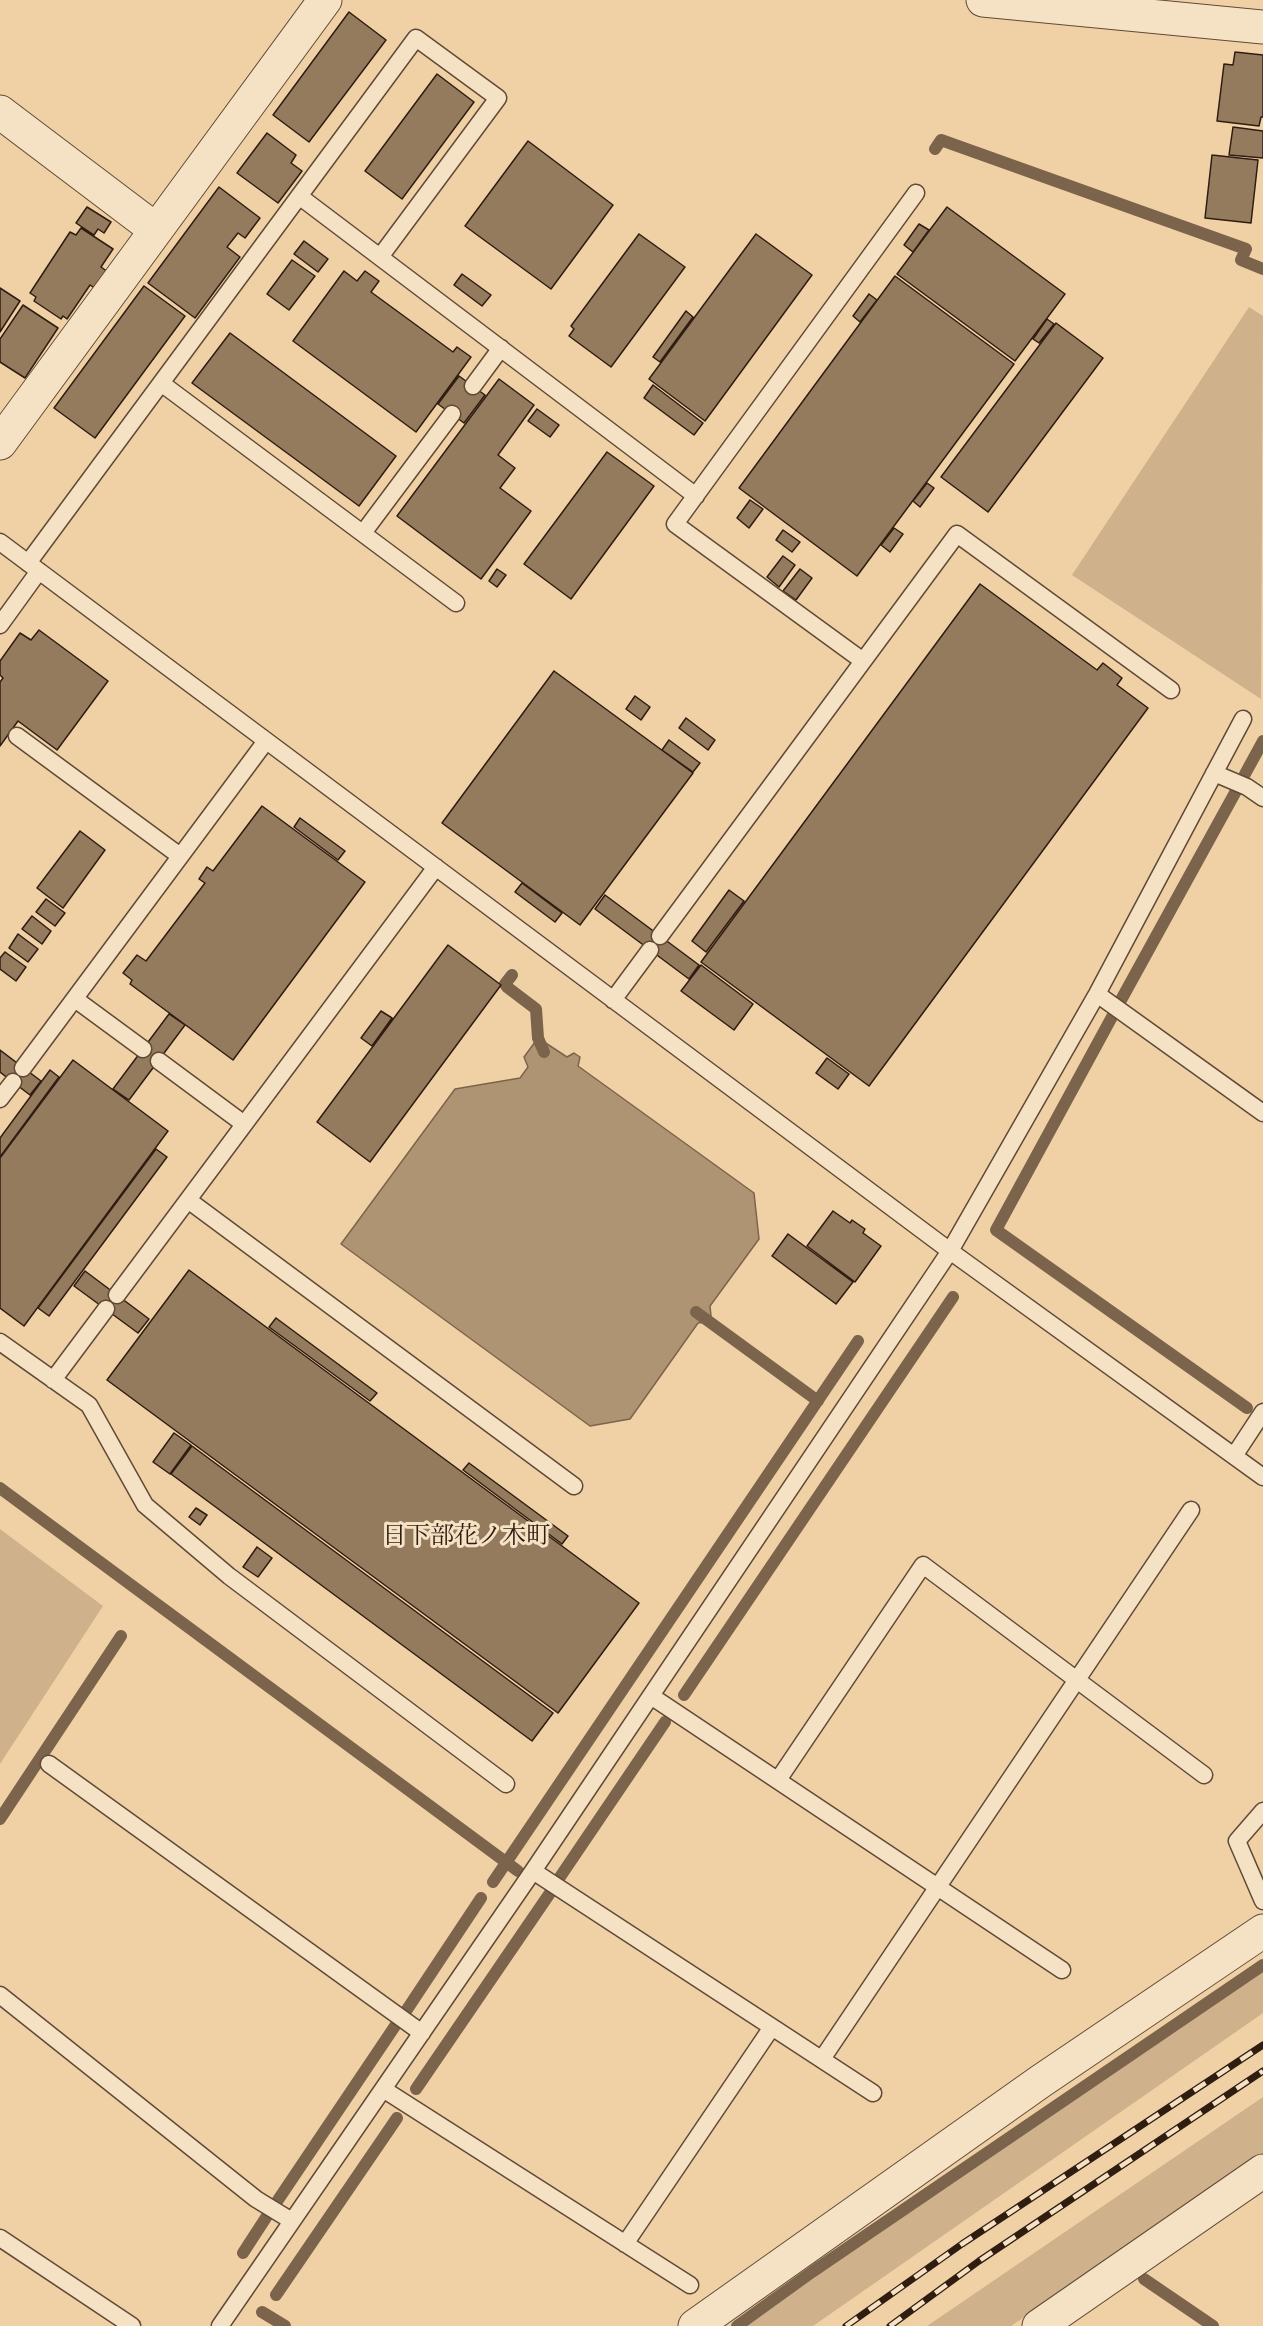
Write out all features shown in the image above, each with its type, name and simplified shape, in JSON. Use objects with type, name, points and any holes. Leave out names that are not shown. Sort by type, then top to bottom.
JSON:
[{"type":"street","points":[[0,443],[325,0]]},
{"type":"street","points":[[983,0],[1263,27]]},
{"type":"street","points":[[0,112],[156,230]]},
{"type":"street","points":[[695,2326],[803,2247],[1041,2081],[1263,1931]]},
{"type":"street","points":[[1039,2326],[1263,2171]]},
{"type":"lane","points":[[0,625],[34,567],[161,383],[416,38],[498,98],[380,257]]},
{"type":"lane","points":[[863,661],[675,524],[916,193]]},
{"type":"lane","points":[[299,196],[696,496]]},
{"type":"lane","points":[[473,386],[501,348]]},
{"type":"lane","points":[[161,383],[456,603]]},
{"type":"lane","points":[[363,533],[452,414]]},
{"type":"lane","points":[[660,936],[957,534],[1171,690]]},
{"type":"lane","points":[[0,542],[950,1251],[1263,1477]]},
{"type":"lane","points":[[220,2326],[533,1870],[950,1251],[1096,994],[1244,719]]},
{"type":"lane","points":[[17,736],[180,856]]},
{"type":"lane","points":[[23,1068],[266,741]]},
{"type":"lane","points":[[1214,773],[1248,787],[1263,798]]},
{"type":"lane","points":[[117,1295],[436,867]]},
{"type":"lane","points":[[613,1000],[650,950]]},
{"type":"lane","points":[[1096,994],[1263,1113]]},
{"type":"lane","points":[[75,999],[143,1049]]},
{"type":"lane","points":[[159,1061],[244,1124]]},
{"type":"lane","points":[[0,1099],[13,1082]]},
{"type":"lane","points":[[188,1200],[574,1486]]},
{"type":"lane","points":[[53,1380],[106,1310]]},
{"type":"lane","points":[[0,1342],[88,1405],[145,1505],[229,1576],[506,1785]]},
{"type":"lane","points":[[1234,1456],[1263,1412]]},
{"type":"lane","points":[[822,2060],[1191,1510]]},
{"type":"lane","points":[[778,1780],[923,1565],[1204,1775]]},
{"type":"lane","points":[[651,1696],[1062,1970]]},
{"type":"lane","points":[[50,1764],[422,2033]]},
{"type":"lane","points":[[1263,1811],[1237,1841],[1263,1901]]},
{"type":"lane","points":[[533,1870],[873,2093]]},
{"type":"lane","points":[[0,1995],[256,2199],[292,2221]]},
{"type":"lane","points":[[625,2244],[772,2027]]},
{"type":"lane","points":[[383,2090],[690,2285]]},
{"type":"lane","points":[[0,2238],[132,2326]]},
{"type":"shaded area","points":[[1249,307],[1263,316],[1261,699],[1072,575]]},
{"type":"shaded area","points":[[538,1038],[567,1057],[574,1053],[580,1057],[578,1066],[754,1193],[759,1239],[710,1306],[711,1316],[707,1322],[698,1323],[630,1419],[590,1426],[341,1244],[455,1089],[520,1078],[528,1067],[524,1057]]},
{"type":"shaded area","points":[[0,1529],[103,1606],[0,1764]]},
{"type":"shaded area","points":[[1263,1970],[1263,2013],[813,2326],[743,2326],[814,2275]]},
{"type":"shaded area","points":[[1263,2097],[1263,2156],[1011,2326],[927,2326]]},
{"type":"building","points":[[349,12],[386,40],[309,142],[273,115]]},
{"type":"building","points":[[1235,52],[1263,55],[1263,117],[1261,117],[1259,126],[1217,121],[1224,64],[1233,65]]},
{"type":"building","points":[[437,74],[474,102],[402,199],[365,171]]},
{"type":"building","points":[[1233,127],[1263,131],[1263,158],[1229,155]]},
{"type":"building","points":[[267,133],[296,155],[291,163],[302,171],[278,203],[237,173]]},
{"type":"building","points":[[528,141],[613,205],[551,289],[465,226]]},
{"type":"building","points":[[1212,155],[1258,160],[1251,223],[1205,218]]},
{"type":"building","points":[[219,187],[260,218],[245,238],[238,233],[227,247],[240,257],[195,318],[148,283]]},
{"type":"building","points":[[87,207],[111,222],[104,233],[98,229],[94,235],[76,223]]},
{"type":"building","points":[[947,207],[1065,294],[1015,361],[897,274]]},
{"type":"building","points":[[919,224],[929,230],[913,252],[904,245]]},
{"type":"building","points":[[81,228],[113,249],[101,267],[108,272],[96,289],[90,285],[67,319],[63,316],[61,319],[34,301],[36,297],[30,293],[70,232],[76,235]]},
{"type":"building","points":[[639,234],[685,267],[611,367],[569,336],[574,329],[571,326]]},
{"type":"building","points":[[756,234],[812,275],[705,421],[649,379]]},
{"type":"building","points":[[304,241],[328,259],[318,272],[294,254]]},
{"type":"building","points":[[292,260],[315,276],[289,310],[267,294]]},
{"type":"building","points":[[344,271],[357,281],[365,271],[379,281],[371,292],[453,352],[457,347],[471,357],[416,432],[293,341]]},
{"type":"building","points":[[462,274],[491,295],[482,306],[454,285]]},
{"type":"building","points":[[895,276],[1014,364],[857,576],[739,488]]},
{"type":"building","points":[[144,286],[185,316],[95,438],[54,408]]},
{"type":"building","points":[[0,288],[20,301],[0,332]]},
{"type":"building","points":[[869,294],[877,300],[860,322],[853,316]]},
{"type":"building","points":[[23,305],[58,328],[25,378],[0,362],[0,339]]},
{"type":"building","points":[[686,311],[693,317],[660,362],[653,357]]},
{"type":"building","points":[[1047,319],[1054,324],[1039,343],[1033,339]]},
{"type":"building","points":[[1056,323],[1103,358],[988,512],[941,477]]},
{"type":"building","points":[[230,333],[396,456],[359,506],[192,383]]},
{"type":"building","points":[[459,376],[485,395],[464,423],[438,404]]},
{"type":"building","points":[[499,379],[534,405],[498,455],[515,468],[500,488],[531,511],[481,579],[397,516]]},
{"type":"building","points":[[653,385],[703,423],[694,435],[644,398]]},
{"type":"building","points":[[537,409],[559,425],[550,437],[528,421]]},
{"type":"building","points":[[607,452],[654,486],[571,599],[524,564]]},
{"type":"building","points":[[927,483],[934,488],[920,507],[913,501]]},
{"type":"building","points":[[750,500],[763,509],[749,528],[737,518]]},
{"type":"building","points":[[894,528],[903,534],[890,552],[881,545]]},
{"type":"building","points":[[783,530],[800,542],[792,552],[776,540]]},
{"type":"building","points":[[783,556],[795,565],[779,587],[767,577]]},
{"type":"building","points":[[497,569],[506,575],[497,587],[489,581]]},
{"type":"building","points":[[800,569],[812,578],[796,600],[783,591]]},
{"type":"building","points":[[980,584],[1097,670],[1103,663],[1122,678],[1117,685],[1148,708],[869,1086],[701,962]]},
{"type":"building","points":[[39,630],[108,681],[57,750],[18,721],[0,746],[0,682],[3,678],[0,675],[0,661],[20,633],[31,640]]},
{"type":"building","points":[[554,671],[693,773],[580,925],[442,823]]},
{"type":"building","points":[[635,696],[650,707],[641,720],[626,709]]},
{"type":"building","points":[[686,718],[715,740],[708,750],[679,728]]},
{"type":"building","points":[[669,740],[700,763],[693,772],[662,750]]},
{"type":"building","points":[[262,806],[365,882],[233,1060],[130,984],[132,980],[123,973],[137,955],[146,961],[205,883],[199,879],[207,867],[213,871]]},
{"type":"building","points":[[300,818],[345,851],[338,860],[294,827]]},
{"type":"building","points":[[80,831],[105,850],[63,908],[37,888]]},
{"type":"building","points":[[522,883],[562,913],[555,922],[515,892]]},
{"type":"building","points":[[729,890],[744,901],[706,952],[692,941]]},
{"type":"building","points":[[605,895],[699,965],[689,979],[595,909]]},
{"type":"building","points":[[46,899],[65,913],[55,926],[36,912]]},
{"type":"building","points":[[32,916],[51,931],[42,944],[22,929]]},
{"type":"building","points":[[18,934],[38,949],[28,962],[9,948]]},
{"type":"building","points":[[448,945],[501,985],[370,1162],[317,1122]]},
{"type":"building","points":[[5,952],[26,967],[16,981],[0,969],[0,958]]},
{"type":"building","points":[[701,965],[753,1004],[734,1030],[681,991]]},
{"type":"building","points":[[381,1011],[392,1018],[372,1046],[361,1038]]},
{"type":"building","points":[[169,1014],[185,1025],[129,1100],[113,1089]]},
{"type":"building","points":[[0,1050],[41,1081],[30,1095],[0,1072]]},
{"type":"building","points":[[827,1058],[849,1074],[838,1089],[816,1073]]},
{"type":"building","points":[[73,1060],[168,1131],[24,1326],[0,1308],[0,1158]]},
{"type":"building","points":[[50,1070],[59,1077],[0,1157],[0,1138]]},
{"type":"building","points":[[156,1149],[167,1157],[49,1316],[38,1308]]},
{"type":"building","points":[[833,1211],[850,1223],[852,1220],[865,1229],[863,1233],[881,1246],[855,1282],[807,1246]]},
{"type":"building","points":[[788,1234],[853,1282],[836,1304],[772,1256]]},
{"type":"building","points":[[189,1270],[639,1603],[558,1713],[107,1380]]},
{"type":"building","points":[[85,1271],[149,1319],[138,1333],[74,1286]]},
{"type":"building","points":[[276,1318],[377,1393],[370,1401],[269,1327]]},
{"type":"building","points":[[174,1433],[191,1445],[170,1474],[153,1462]]},
{"type":"building","points":[[192,1446],[553,1713],[532,1741],[171,1474]]},
{"type":"building","points":[[469,1463],[568,1536],[562,1544],[463,1470]]},
{"type":"building","points":[[196,1508],[207,1515],[200,1525],[189,1517]]},
{"type":"building","points":[[257,1547],[272,1558],[258,1577],[243,1567]]},
{"type":"waterway","points":[[935,149],[941,140],[1246,249],[1241,260],[1263,269]]},
{"type":"waterway","points":[[1245,774],[1263,741]]},
{"type":"waterway","points":[[1121,1000],[1236,791]]},
{"type":"waterway","points":[[512,975],[505,984],[536,1009],[538,1038],[544,1052]]},
{"type":"waterway","points":[[1113,1015],[996,1230],[1247,1408]]},
{"type":"waterway","points":[[684,1695],[953,1297]]},
{"type":"waterway","points":[[696,1312],[818,1401]]},
{"type":"waterway","points":[[493,1882],[858,1341]]},
{"type":"waterway","points":[[0,1488],[518,1871]]},
{"type":"waterway","points":[[0,1819],[121,1636]]},
{"type":"waterway","points":[[560,1877],[665,1722]]},
{"type":"waterway","points":[[416,2089],[550,1893]]},
{"type":"waterway","points":[[406,2011],[481,1898]]},
{"type":"waterway","points":[[737,2326],[812,2272],[1263,1965]]},
{"type":"waterway","points":[[278,2200],[395,2026]]},
{"type":"waterway","points":[[276,2295],[397,2118]]},
{"type":"waterway","points":[[243,2253],[267,2216]]},
{"type":"waterway","points":[[1144,2279],[1213,2326]]},
{"type":"waterway","points":[[262,2312],[285,2326]]},
{"type":"railway","points":[[846,2326],[962,2244],[1263,2045]]},
{"type":"railway","points":[[890,2326],[979,2261],[1263,2071]]},
{"type":"district","name":"日下部花ノ木町","points":[[466,1537]]}]
